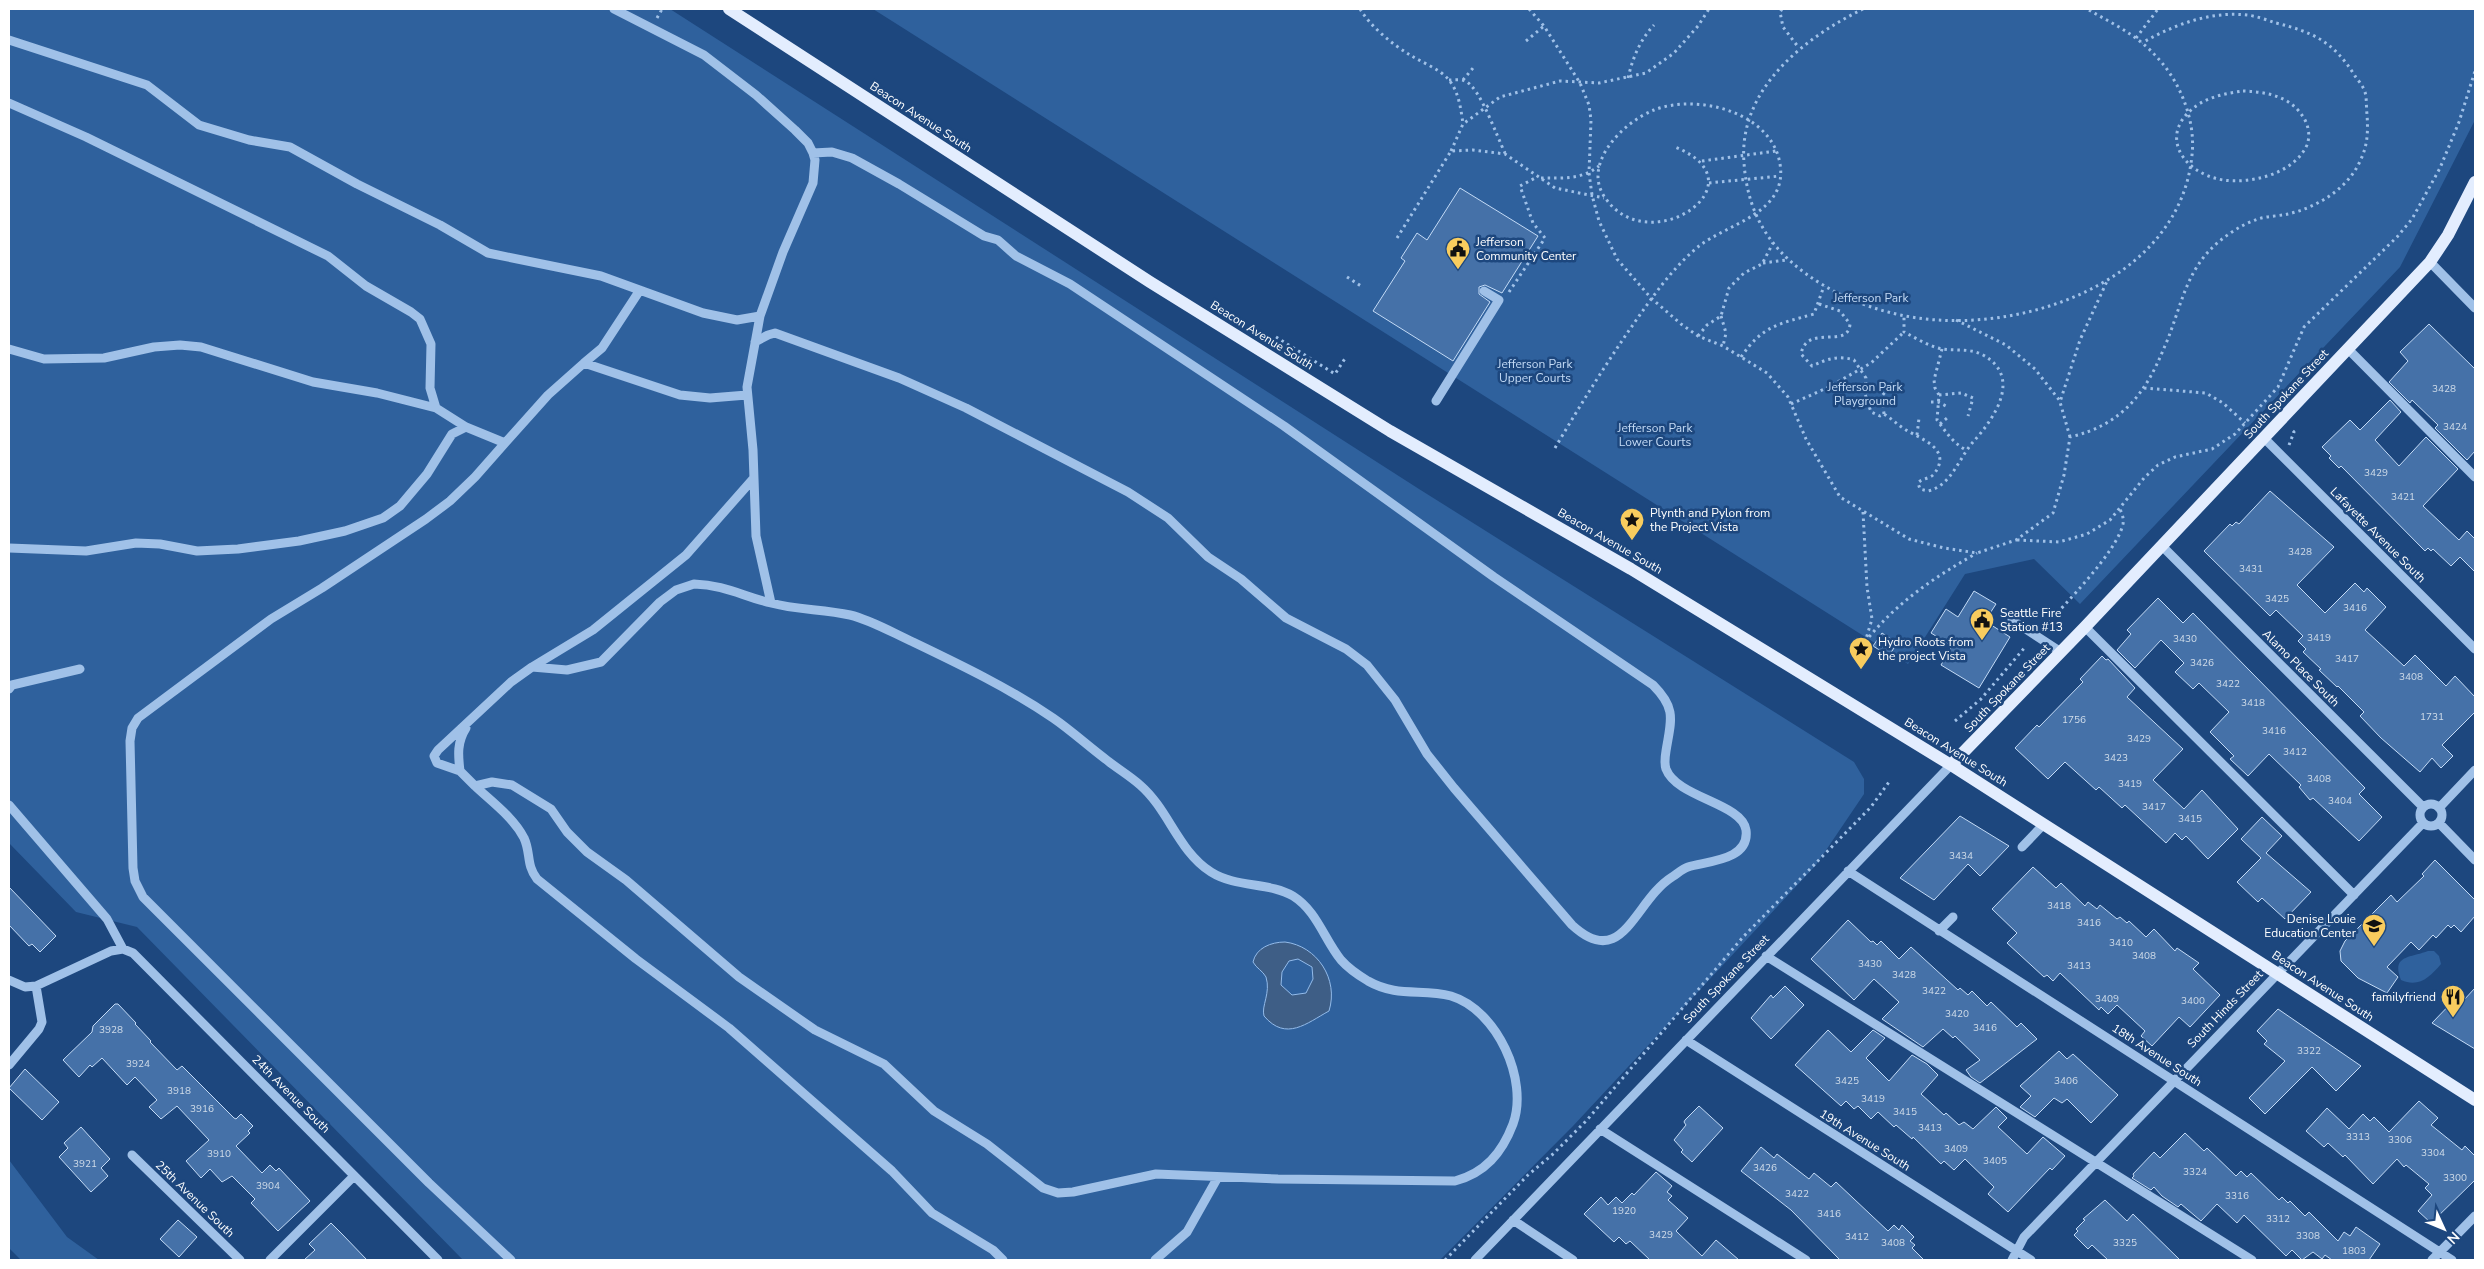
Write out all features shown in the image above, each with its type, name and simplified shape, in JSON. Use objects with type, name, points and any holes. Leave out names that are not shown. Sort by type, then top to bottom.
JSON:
[{"type":"main road","name":"Beacon Avenue South","points":[[729,9],[1118,261],[1373,421],[1631,569],[1951,765],[2278,972],[2475,1100]]},
{"type":"main road","name":"South Spokane Street","points":[[1951,765],[2062,652],[2430,262],[2448,235],[2475,182]]},
{"type":"street","points":[[614,9],[704,55],[769,107],[808,143],[815,160],[813,183],[783,252],[760,316],[754,342],[747,395],[753,450],[756,536],[771,604]]},
{"type":"street","points":[[9,40],[147,85],[199,125],[249,140],[290,147],[356,184],[440,225],[488,253],[601,276],[703,313],[737,320],[760,316]]},
{"type":"street","points":[[9,103],[95,142],[328,256],[366,286],[412,312],[420,319],[432,344],[430,388],[436,408]]},
{"type":"street","points":[[754,342],[768,334],[775,333],[899,378],[966,408],[1128,492],[1168,518],[1208,557],[1241,579],[1286,618],[1346,649],[1367,665],[1395,700],[1427,754],[1454,788],[1572,925],[1595,941],[1610,941],[1622,933],[1655,892],[1669,879],[1688,867],[1729,858],[1744,840],[1746,830],[1743,822],[1731,812],[1688,791],[1670,776],[1666,768],[1665,758],[1671,711],[1668,702],[1653,685],[1494,577],[1284,426],[1070,284],[1016,256],[998,240],[984,236],[900,184],[852,158],[832,152],[813,153]]},
{"type":"street","points":[[2430,262],[2475,308]]},
{"type":"street","points":[[511,1260],[422,1176],[143,897],[135,881],[133,868],[130,741],[132,728],[138,718],[271,619],[322,588],[438,510],[475,477],[548,395],[602,348],[640,290]]},
{"type":"street","points":[[1436,402],[1499,300],[1484,291]]},
{"type":"street","points":[[9,348],[44,359],[104,358],[154,347],[180,344],[201,347],[314,382],[377,393],[436,408],[466,427],[505,443]]},
{"type":"street","points":[[2348,349],[2475,477]]},
{"type":"street","points":[[584,363],[604,368],[680,395],[710,398],[747,395]]},
{"type":"street","points":[[9,548],[86,551],[136,542],[197,550],[238,549],[299,541],[345,531],[383,518],[400,506],[428,474],[452,434],[466,427]]},
{"type":"street","name":"Lafayette Avenue South","points":[[2264,438],[2475,649]]},
{"type":"street","points":[[753,478],[686,555],[593,630],[511,682],[438,750],[434,756],[437,763],[460,771],[508,816],[519,830],[526,844],[530,870],[537,879],[636,959],[729,1028],[892,1171],[932,1213],[993,1250],[1003,1260]]},
{"type":"street","name":"Alamo Place South","points":[[2162,546],[2423,807]]},
{"type":"street","points":[[475,786],[492,782],[512,785],[551,809],[567,832],[588,852],[626,880],[738,977],[815,1030],[884,1064],[934,1111],[987,1144],[1043,1188],[1058,1192],[1074,1192],[1156,1174],[1218,1177],[1455,1181],[1486,1167],[1498,1154],[1508,1137],[1515,1118],[1518,1099],[1513,1067],[1497,1036],[1481,1016],[1466,1003],[1451,996],[1410,994],[1382,988],[1366,980],[1342,961],[1314,915],[1294,896],[1226,879],[1213,873],[1185,847],[1154,797],[1056,720],[972,670],[852,615],[771,604],[715,584],[694,584],[676,590],[660,602],[601,662],[567,670],[532,667]]},
{"type":"street","points":[[2012,620],[2062,652]]},
{"type":"street","points":[[2085,627],[2354,894]]},
{"type":"street","points":[[9,689],[12,685],[80,669]]},
{"type":"street","points":[[447,766],[454,761],[461,736],[471,720]]},
{"type":"street","points":[[458,752],[460,771]]},
{"type":"street","name":"South Spokane Street","points":[[1474,1260],[1951,765]]},
{"type":"street","points":[[2438,808],[2475,770]]},
{"type":"street","points":[[2431,804],[2438,808],[2442,816],[2439,823],[2432,827],[2423,824],[2419,815],[2423,807],[2431,804]]},
{"type":"street","points":[[9,805],[107,919],[123,950],[111,951],[36,986],[26,987],[12,982]]},
{"type":"street","points":[[2439,823],[2475,860]]},
{"type":"street","points":[[2022,847],[2044,824]]},
{"type":"street","name":"South Hinds Street","points":[[2012,1260],[2024,1237],[2423,824]]},
{"type":"street","name":"18th Avenue South","points":[[1848,871],[2452,1260]]},
{"type":"street","points":[[1939,930],[1953,917]]},
{"type":"street","name":"24th Avenue South","points":[[123,950],[133,952],[438,1260]]},
{"type":"street","points":[[1766,956],[2252,1260]]},
{"type":"street","points":[[9,1065],[39,1029],[42,1022],[36,986]]},
{"type":"street","name":"19th Avenue South","points":[[1686,1040],[2032,1260]]},
{"type":"street","points":[[1600,1129],[1806,1260]]},
{"type":"street","name":"25th Avenue South","points":[[132,1155],[240,1260]]},
{"type":"street","points":[[270,1260],[354,1176]]},
{"type":"street","points":[[1155,1260],[1187,1232],[1218,1177]]},
{"type":"street","points":[[2432,1260],[2475,1216]]},
{"type":"street","points":[[1513,1220],[1573,1260]]},
{"type":"path","points":[[1360,9],[1368,21],[1384,35],[1408,54],[1449,80],[1458,99],[1463,124]]},
{"type":"path","points":[[1529,9],[1544,26],[1580,82],[1589,105],[1592,195],[1598,221],[1617,259],[1651,298],[1698,336],[1723,346],[1767,373],[1788,397],[1806,439],[1840,497],[1909,539],[1944,548],[1978,553]]},
{"type":"path","points":[[1397,238],[1451,152],[1463,124],[1485,106],[1500,96],[1560,81],[1599,83],[1646,73],[1674,53],[1698,26],[1709,9]]},
{"type":"path","points":[[1782,9],[1780,12],[1783,27],[1799,48]]},
{"type":"path","points":[[1863,9],[1816,34],[1799,48],[1768,82],[1750,121],[1744,156],[1745,179],[1749,197],[1756,214],[1773,243],[1787,260],[1824,286],[1852,300],[1904,315],[1926,319],[1956,320],[1988,318],[2041,310],[2062,302],[2108,279],[2122,271],[2150,247],[2170,220],[2183,194],[2191,167],[2193,131],[2188,113],[2171,76],[2156,55],[2136,38],[2087,9]]},
{"type":"path","points":[[2136,38],[2158,9]]},
{"type":"path","points":[[2070,437],[2088,433],[2117,418],[2144,388],[2165,348],[2181,297],[2196,268],[2209,251],[2232,231],[2259,218],[2288,214],[2314,206],[2333,193],[2349,178],[2361,160],[2367,143],[2368,126],[2364,91],[2346,61],[2326,42],[2304,30],[2246,15],[2202,17],[2165,29],[2142,43]]},
{"type":"path","points":[[1628,78],[1632,61],[1640,42],[1654,24]]},
{"type":"path","points":[[1526,40],[1544,26]]},
{"type":"path","points":[[1463,80],[1473,68]]},
{"type":"path","points":[[2016,540],[2046,543],[2073,539],[2102,526],[2120,509],[2144,478],[2158,466],[2175,458],[2212,448],[2236,435],[2245,423],[2264,406],[2283,380],[2304,327],[2397,237],[2412,219],[2440,168],[2459,122],[2475,71]]},
{"type":"path","points":[[1449,80],[1463,80],[1469,83],[1485,106],[1505,154]]},
{"type":"path","points":[[2258,92],[2284,99],[2295,107],[2305,121],[2309,134],[2307,145],[2300,155],[2278,172],[2249,180],[2223,180],[2191,167],[2181,156],[2176,140],[2181,122],[2188,113],[2199,104],[2227,93],[2258,92]]},
{"type":"path","points":[[1555,448],[1613,354],[1666,279],[1700,246],[1756,214],[1772,200],[1778,189],[1780,176],[1776,151],[1768,136],[1750,121],[1725,109],[1689,104],[1654,110],[1625,129],[1608,144],[1599,166],[1600,189],[1605,198],[1620,213],[1636,220],[1657,223],[1674,219],[1694,208],[1701,201],[1709,182],[1707,172],[1702,161],[1675,147]]},
{"type":"path","points":[[1451,152],[1473,150],[1505,154],[1555,188],[1605,198]]},
{"type":"path","points":[[1702,161],[1776,151]]},
{"type":"path","points":[[1499,300],[1509,293],[1545,238],[1533,223],[1520,186],[1538,178],[1580,177],[1590,174],[1599,166]]},
{"type":"path","points":[[1709,182],[1780,176]]},
{"type":"path","points":[[1762,264],[1773,243]]},
{"type":"path","points":[[1723,346],[1726,333],[1721,316],[1730,288],[1744,274],[1762,264],[1787,260]]},
{"type":"path","points":[[1347,277],[1361,286]]},
{"type":"path","points":[[2060,402],[2080,340],[2108,279]]},
{"type":"path","points":[[1741,357],[1754,339],[1774,326],[1814,314],[1824,286]]},
{"type":"path","points":[[1819,304],[1840,311],[1850,324],[1850,330],[1845,335],[1809,339],[1803,344],[1800,354],[1812,366],[1829,358],[1844,357],[1854,360],[1866,378],[1865,394],[1870,412],[1880,416],[1884,414],[1934,444],[1938,460],[1934,474],[1918,483],[1920,489],[1928,491],[1942,485],[1966,450],[1994,418],[2001,402],[2003,385],[2000,373],[1983,355],[1957,348],[1942,349],[1926,344],[1904,332]]},
{"type":"path","points":[[1791,404],[1830,387],[1871,363],[1904,332],[1904,315]]},
{"type":"path","points":[[1698,336],[1707,325],[1721,316]]},
{"type":"path","points":[[1863,512],[1867,587],[1872,619],[1865,642],[1886,617],[1939,575],[1978,553],[2016,540],[2053,512],[2064,475],[2070,437],[2060,402],[2035,369],[2006,345],[1956,320]]},
{"type":"path","points":[[1276,337],[1335,374],[1346,357]]},
{"type":"path","points":[[1942,349],[1934,380],[1939,395],[1937,420],[1946,429],[1953,442],[1966,450]]},
{"type":"path","points":[[1884,414],[1882,396],[1892,382]]},
{"type":"path","points":[[2144,388],[2206,392],[2223,403],[2245,423]]},
{"type":"path","points":[[1939,395],[1961,394],[1973,398],[1968,416]]},
{"type":"path","points":[[1932,402],[1938,402],[1946,406]]},
{"type":"path","points":[[1917,435],[1919,418]]},
{"type":"path","points":[[1940,424],[1947,418]]},
{"type":"path","points":[[1955,721],[1981,699],[2036,635],[2082,586],[2120,532],[2123,516],[2120,509]]},
{"type":"path","points":[[1445,1260],[1586,1120],[1743,937],[1871,807],[1889,782]]},
{"type":"green space","points":[[9,9],[670,9],[1419,489],[1854,762],[1864,779],[1864,794],[1816,865],[1573,1126],[1440,1260],[463,1260],[137,927],[76,912],[9,843]]},
{"type":"green space","name":"Jefferson Park","points":[[873,9],[2475,9],[2475,120],[2400,267],[2080,604],[2034,559],[1965,574],[1908,664]]},
{"type":"green space","points":[[2428,951],[2434,951],[2439,956],[2441,964],[2437,969],[2419,982],[2413,983],[2401,980],[2398,966],[2400,962]]},
{"type":"green space","points":[[9,1160],[67,1237],[99,1260],[21,1260],[9,1248]]},
{"type":"shaded area","points":[[1280,942],[1296,945],[1316,957],[1328,976],[1331,987],[1329,1011],[1296,1028],[1280,1028],[1272,1024],[1264,1016],[1263,1012],[1267,994],[1266,977],[1253,962],[1257,953],[1265,947]],"holes":[[[1298,959],[1312,967],[1313,979],[1306,993],[1292,995],[1281,985],[1282,972],[1289,961]]]},
{"type":"building","name":"Jefferson Community Center","points":[[1460,188],[1538,236],[1502,293],[1485,285],[1479,287],[1479,294],[1490,302],[1453,361],[1373,311],[1405,261],[1401,258],[1417,233],[1427,240]]},
{"type":"building","points":[[2429,324],[2475,369],[2475,451],[2467,460],[2435,428],[2438,425],[2412,400],[2410,403],[2389,382],[2408,361],[2400,352]]},
{"type":"building","points":[[2390,400],[2401,412],[2375,440],[2399,466],[2426,437],[2458,469],[2423,506],[2459,540],[2467,531],[2475,539],[2475,572],[2460,557],[2451,566],[2433,549],[2431,551],[2428,548],[2425,551],[2341,466],[2339,468],[2329,458],[2331,456],[2322,447],[2350,420],[2360,430]]},
{"type":"building","points":[[2270,491],[2334,547],[2297,585],[2325,613],[2355,583],[2364,592],[2367,588],[2386,607],[2365,630],[2404,666],[2415,655],[2446,686],[2455,676],[2475,697],[2475,712],[2442,745],[2453,756],[2441,768],[2432,758],[2420,772],[2381,738],[2360,716],[2364,712],[2319,670],[2321,669],[2303,652],[2306,649],[2298,641],[2303,636],[2276,610],[2270,616],[2204,551],[2230,524],[2232,526],[2236,522],[2239,524]]},
{"type":"building","name":"Seattle Fire Station #13","points":[[1974,591],[1996,604],[1985,621],[2010,637],[1979,688],[1941,665],[1952,646],[1931,633],[1946,609],[1958,617]]},
{"type":"building","points":[[2158,598],[2183,623],[2193,613],[2365,788],[2359,794],[2382,817],[2359,841],[2313,798],[2310,800],[2299,787],[2301,785],[2269,754],[2248,776],[2230,759],[2234,756],[2210,732],[2229,712],[2199,683],[2193,689],[2175,672],[2184,663],[2161,640],[2135,668],[2117,650],[2131,634],[2127,630]]},
{"type":"building","points":[[1882,633],[1897,643],[1889,656],[1873,646]]},
{"type":"building","points":[[2102,656],[2106,660],[2108,659],[2135,688],[2127,697],[2183,749],[2153,780],[2184,809],[2202,790],[2238,829],[2208,859],[2186,836],[2182,840],[2175,833],[2166,843],[2125,805],[2122,808],[2099,787],[2096,790],[2065,762],[2048,779],[2015,748],[2037,725],[2039,727],[2083,682],[2080,679]]},
{"type":"building","points":[[1960,816],[2009,846],[1980,876],[1968,864],[1934,900],[1900,878]]},
{"type":"building","points":[[2262,817],[2282,836],[2266,853],[2311,892],[2285,919],[2262,898],[2258,902],[2237,882],[2261,858],[2241,839]]},
{"type":"building","points":[[2435,860],[2475,900],[2475,916],[2461,932],[2454,925],[2451,928],[2448,925],[2436,938],[2433,935],[2419,950],[2411,942],[2387,967],[2398,977],[2387,993],[2358,978],[2341,961],[2340,951],[2345,941],[2391,895],[2397,902],[2424,876],[2422,874]]},
{"type":"building","points":[[2033,867],[2056,888],[2061,883],[2085,906],[2088,902],[2097,909],[2100,905],[2117,919],[2120,917],[2127,923],[2129,921],[2146,937],[2154,929],[2175,951],[2177,948],[2199,963],[2193,969],[2220,995],[2190,1027],[2179,1017],[2152,1046],[2141,1036],[2145,1031],[2117,1005],[2108,1014],[2101,1007],[2099,1010],[2060,973],[2053,981],[2047,975],[2044,977],[2007,943],[2017,933],[1992,909]]},
{"type":"building","points":[[9,887],[56,936],[40,952],[32,944],[29,946],[9,925]]},
{"type":"building","points":[[1848,920],[1871,942],[1873,941],[1877,945],[1881,941],[1899,959],[1911,947],[1958,990],[1960,988],[1968,995],[1972,991],[1987,1006],[1991,1002],[2017,1027],[2021,1023],[2037,1039],[1980,1083],[1971,1077],[1966,1070],[1980,1060],[1955,1036],[1953,1038],[1943,1029],[1923,1047],[1882,1019],[1899,1002],[1874,979],[1854,1000],[1811,959]]},
{"type":"building","points":[[1785,986],[1804,1005],[1771,1039],[1751,1018],[1771,995],[1773,998]]},
{"type":"building","name":"familyfriend","points":[[2475,988],[2475,1049],[2432,1023],[2458,996],[2463,1001]]},
{"type":"building","points":[[115,1004],[118,1004],[136,1023],[150,1042],[177,1070],[182,1066],[234,1118],[236,1119],[241,1114],[253,1126],[248,1131],[250,1133],[236,1146],[262,1173],[270,1165],[276,1171],[279,1168],[310,1201],[278,1231],[251,1203],[255,1199],[232,1176],[222,1182],[210,1169],[201,1178],[186,1161],[209,1140],[177,1106],[161,1119],[149,1107],[157,1100],[135,1077],[127,1085],[102,1058],[92,1067],[90,1065],[79,1077],[63,1060],[92,1032],[93,1026]]},
{"type":"building","points":[[2278,1009],[2361,1066],[2336,1091],[2312,1067],[2265,1114],[2249,1098],[2285,1061],[2264,1044],[2267,1041],[2257,1031]]},
{"type":"building","points":[[1828,1030],[1851,1052],[1873,1030],[1885,1038],[1866,1058],[1889,1081],[1912,1055],[1927,1064],[1938,1075],[1921,1094],[1944,1115],[1946,1113],[1959,1125],[1964,1122],[1973,1129],[1996,1107],[2007,1118],[1998,1127],[2027,1154],[2043,1137],[2065,1156],[2052,1170],[2050,1168],[2008,1212],[1988,1194],[1994,1187],[1965,1159],[1954,1170],[1944,1161],[1941,1164],[1913,1137],[1912,1139],[1896,1125],[1894,1127],[1878,1112],[1871,1119],[1858,1106],[1854,1109],[1846,1101],[1841,1106],[1795,1065]]},
{"type":"building","points":[[2059,1051],[2067,1059],[2073,1054],[2118,1095],[2091,1123],[2067,1099],[2062,1103],[2054,1098],[2035,1117],[2020,1107],[2031,1096],[2020,1086]]},
{"type":"building","points":[[25,1069],[59,1102],[42,1120],[9,1088]]},
{"type":"building","points":[[2419,1101],[2438,1118],[2431,1125],[2462,1150],[2465,1146],[2475,1156],[2475,1180],[2431,1223],[2418,1211],[2432,1195],[2425,1188],[2429,1184],[2406,1165],[2404,1167],[2397,1159],[2373,1184],[2345,1155],[2343,1157],[2328,1143],[2324,1147],[2306,1131],[2327,1108],[2349,1129],[2363,1114],[2370,1121],[2374,1117],[2389,1132]]},
{"type":"building","points":[[1699,1106],[1723,1128],[1692,1162],[1681,1152],[1683,1150],[1674,1140],[1686,1125],[1685,1120]]},
{"type":"building","points":[[81,1127],[110,1159],[101,1168],[108,1176],[91,1192],[59,1157],[68,1148],[64,1143]]},
{"type":"building","points":[[2185,1133],[2204,1151],[2207,1148],[2236,1176],[2241,1171],[2247,1177],[2251,1173],[2279,1200],[2282,1197],[2288,1203],[2290,1201],[2305,1216],[2309,1212],[2338,1241],[2344,1232],[2350,1236],[2356,1227],[2380,1244],[2369,1260],[2332,1260],[2325,1255],[2322,1259],[2313,1252],[2302,1260],[2292,1250],[2286,1256],[2244,1215],[2237,1223],[2217,1204],[2201,1221],[2181,1204],[2178,1207],[2162,1196],[2154,1187],[2151,1190],[2132,1178],[2133,1174],[2154,1152],[2160,1158]]},
{"type":"building","points":[[1761,1147],[1774,1158],[1777,1154],[1809,1179],[1814,1173],[1831,1187],[1836,1182],[1888,1231],[1894,1225],[1899,1230],[1902,1225],[1914,1237],[1910,1241],[1915,1245],[1912,1248],[1924,1260],[1840,1260],[1791,1210],[1741,1171]]},
{"type":"building","points":[[1656,1172],[1672,1186],[1667,1192],[1672,1196],[1668,1200],[1688,1218],[1676,1231],[1702,1256],[1716,1240],[1739,1260],[1650,1260],[1630,1241],[1626,1244],[1619,1237],[1614,1242],[1584,1214],[1601,1197],[1608,1205],[1616,1197],[1622,1203],[1632,1193],[1634,1195]]},
{"type":"building","points":[[2105,1200],[2127,1221],[2133,1214],[2180,1260],[2108,1260],[2092,1245],[2088,1249],[2074,1235],[2078,1231],[2076,1229],[2085,1220],[2083,1219]]},
{"type":"building","points":[[178,1220],[197,1237],[179,1257],[160,1239]]},
{"type":"building","points":[[331,1223],[367,1260],[304,1260],[315,1250],[309,1244]]},
{"type":"place","name":"Jefferson Community Center","points":[[1458,270]]},
{"type":"place","name":"Plynth and Pylon from the Project Vista","points":[[1632,541]]},
{"type":"place","name":"Seattle Fire Station #13","points":[[1982,641]]},
{"type":"place","name":"Hydro Roots from the project Vista","points":[[1861,670]]},
{"type":"place","name":"Denise Louie Education Center","points":[[2374,947]]},
{"type":"place","name":"familyfriend","points":[[2453,1018]]},
{"type":"park label","name":"Jefferson Park Upper Courts","points":[[1535,371]]},
{"type":"park label","name":"Jefferson Park Playground","points":[[1865,394]]},
{"type":"park label","name":"Jefferson Park Lower Courts","points":[[1655,435]]}]
